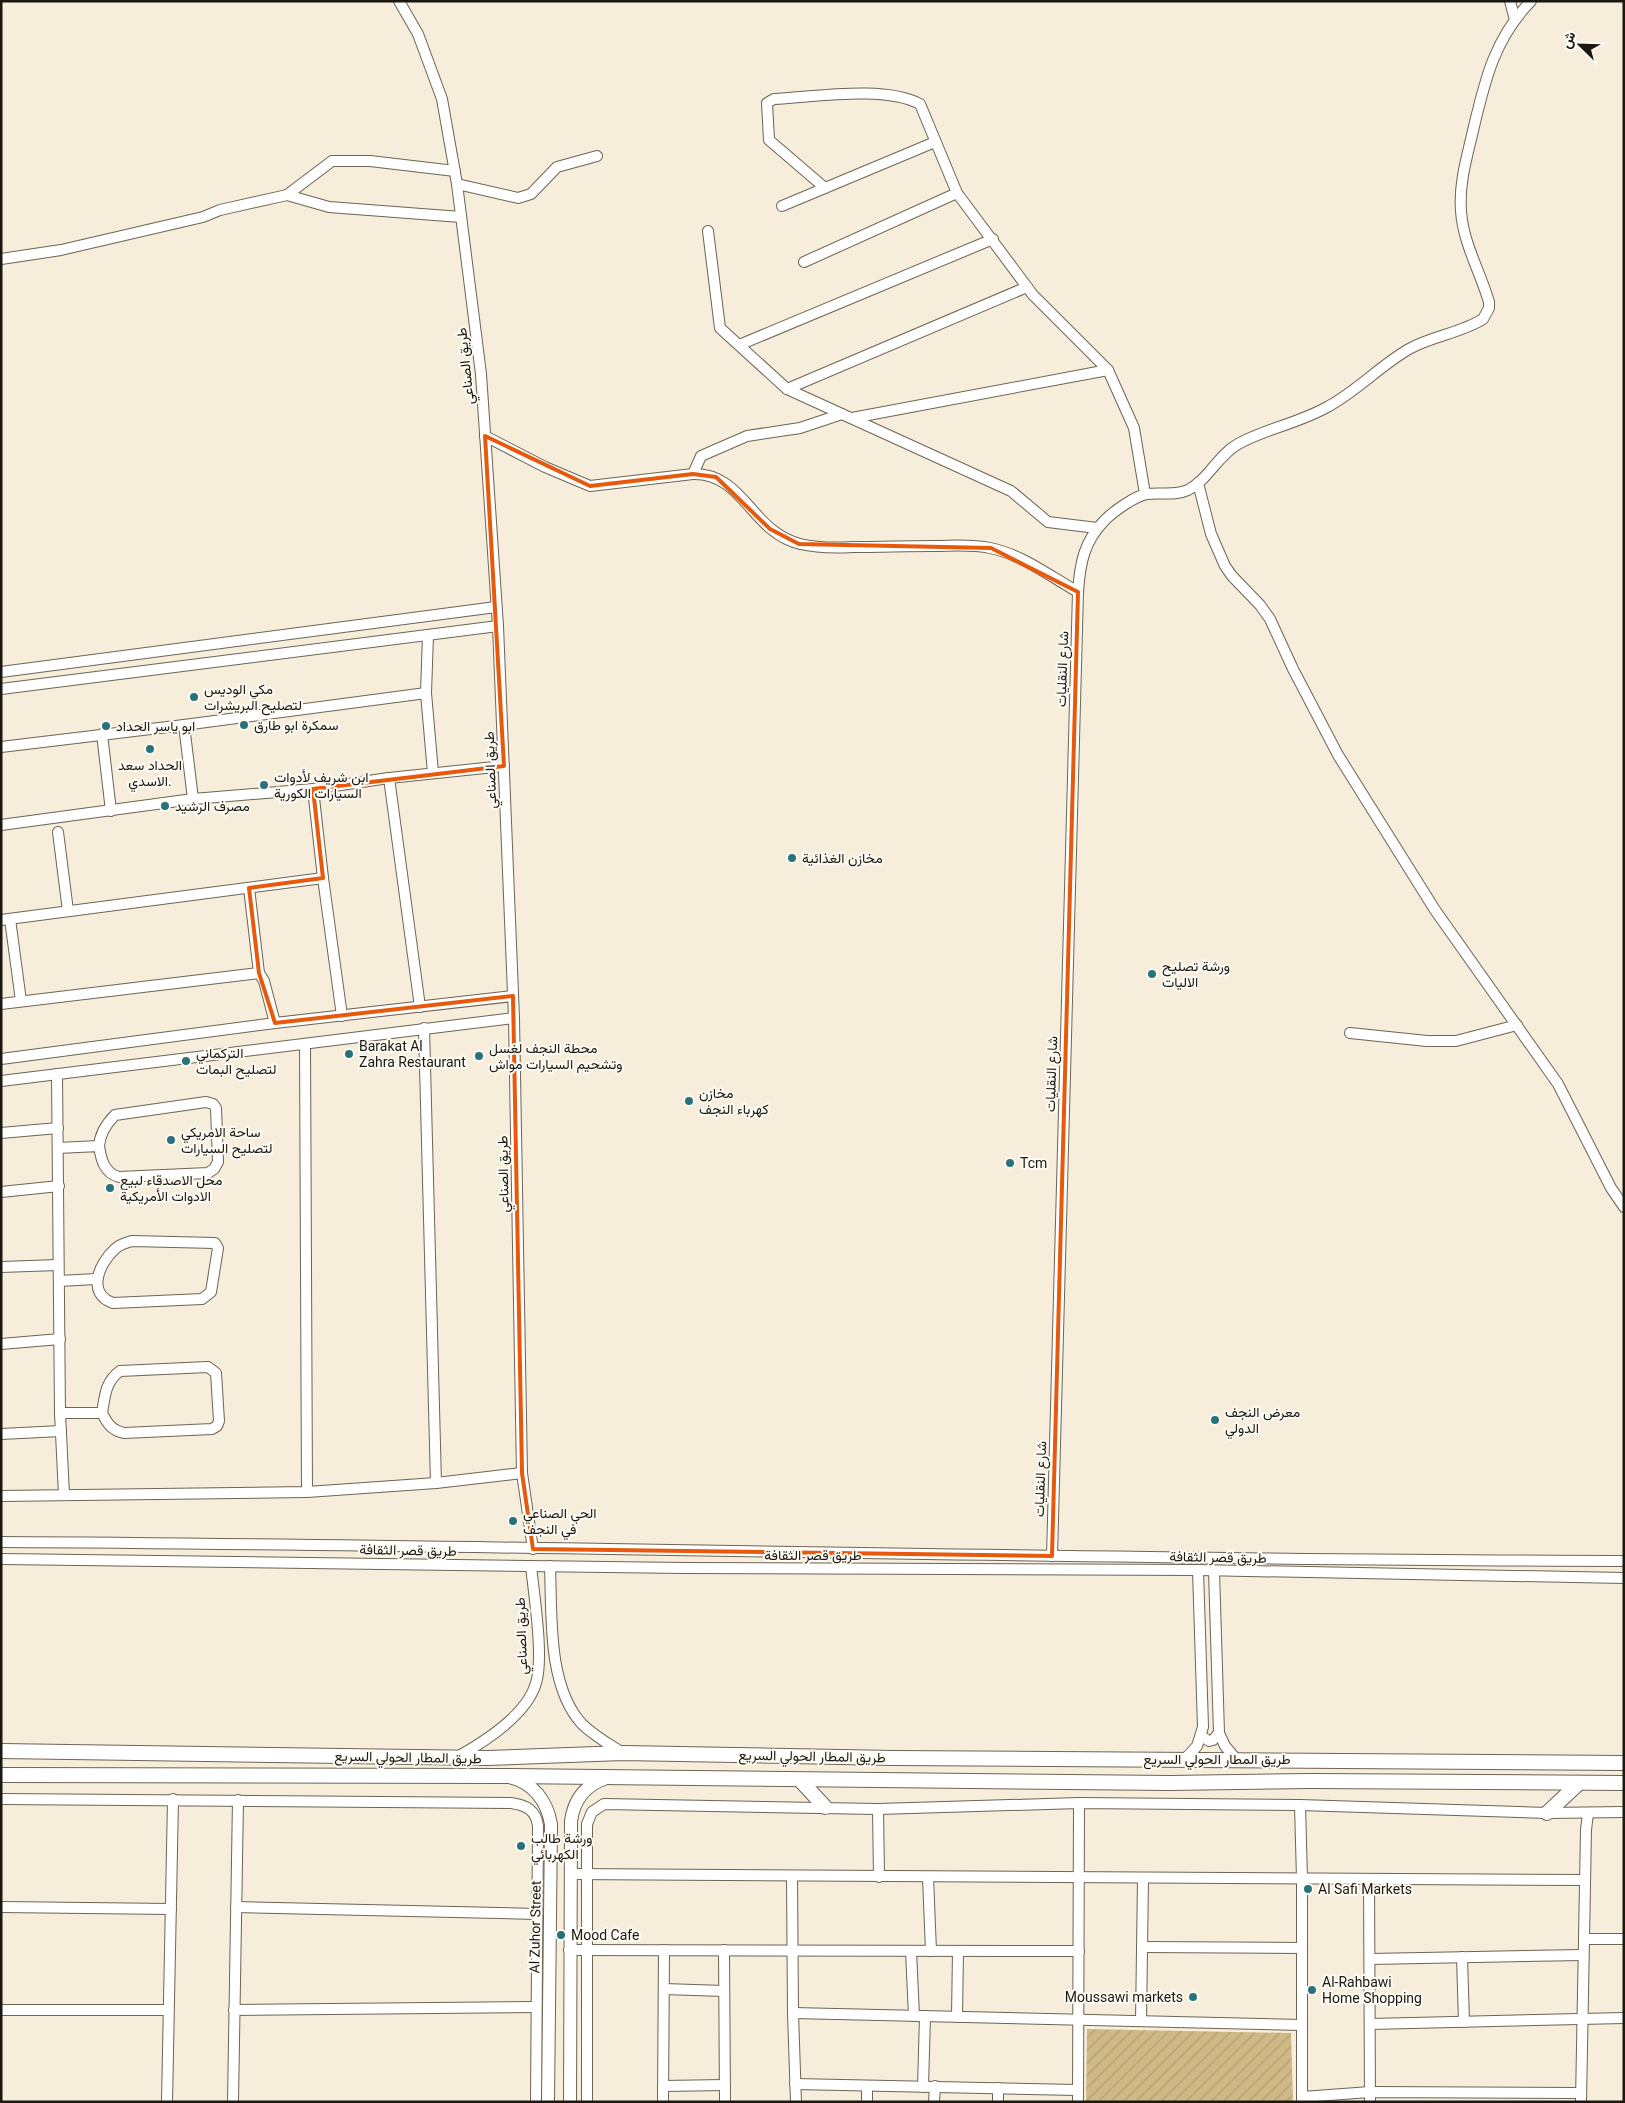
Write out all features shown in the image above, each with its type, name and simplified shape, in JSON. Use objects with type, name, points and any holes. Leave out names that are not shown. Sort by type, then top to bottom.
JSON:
[{"type":"highway","name":"طريق المطار الحولي السريع","points":[[1,1751],[456,1758],[623,1753],[893,1758],[1121,1758],[1624,1763]]},
{"type":"highway","points":[[1117,1782],[1127,1772],[1126,1764],[1121,1758]]},
{"type":"highway","points":[[1169,1783],[1163,1779],[1160,1769],[1170,1759]]},
{"type":"highway","name":"طريق المطار الحولي السريع","points":[[1,1775],[504,1776],[604,1779],[1169,1783],[1311,1781],[1624,1783]]},
{"type":"highway","points":[[800,1780],[825,1807]]},
{"type":"highway","points":[[1547,1814],[1578,1784]]},
{"type":"main road","name":"Al Zuhor Street","points":[[504,1776],[522,1781],[536,1792],[546,1807],[551,1824],[541,1907],[549,1958],[543,2006],[548,2102]]},
{"type":"main road","points":[[570,2102],[569,1953],[571,1821],[574,1805],[583,1791],[597,1781],[604,1779]]},
{"type":"main road","points":[[549,1958],[560,1962],[569,1953]]},
{"type":"main road","points":[[543,2006],[559,2000],[570,2003]]},
{"type":"street","name":"طريق الصناعي","points":[[399,1],[418,34],[442,99],[457,184],[481,374],[498,626],[514,1018],[522,1473],[533,1549]]},
{"type":"street","points":[[1510,1],[1515,20]]},
{"type":"street","points":[[825,188],[769,140],[767,103],[774,99],[873,94],[911,99],[920,104],[957,193],[993,239],[1033,296],[1108,370],[1134,428],[1146,494],[1179,493],[1193,488],[1222,457],[1237,445],[1311,416],[1330,406],[1408,349],[1424,341],[1478,322],[1487,314],[1489,302],[1464,230],[1461,192],[1463,172],[1490,66],[1497,49],[1515,20],[1531,1]]},
{"type":"street","points":[[782,206],[935,142]]},
{"type":"street","points":[[457,184],[518,198],[531,194],[557,167],[597,156]]},
{"type":"street","points":[[1,258],[61,250],[203,217],[220,210],[287,196],[332,161],[370,161],[455,170]]},
{"type":"street","points":[[804,262],[957,193]]},
{"type":"street","points":[[287,196],[329,207],[461,217]]},
{"type":"street","points":[[708,230],[720,328],[787,389],[1011,491],[1048,522],[1097,528]]},
{"type":"street","points":[[739,345],[993,239]]},
{"type":"street","points":[[787,389],[1027,287]]},
{"type":"street","points":[[852,418],[1108,370]]},
{"type":"street","points":[[693,474],[701,456],[747,436],[800,428],[842,414]]},
{"type":"street","points":[[485,436],[590,486],[693,474],[710,476],[726,482],[770,529],[784,538],[799,544],[831,548],[985,547],[1016,557],[1078,592]]},
{"type":"street","points":[[1198,483],[1211,534],[1225,566],[1265,611],[1338,755],[1435,910],[1558,1084],[1611,1188],[1624,1206]]},
{"type":"street","name":"شارع النقليات","points":[[1052,1556],[1078,592],[1083,552],[1097,528],[1117,510],[1146,494]]},
{"type":"street","points":[[1,672],[496,607]]},
{"type":"street","points":[[1,689],[498,626]]},
{"type":"street","points":[[287,635],[290,652]]},
{"type":"street","points":[[428,635],[426,693],[433,773]]},
{"type":"street","points":[[58,665],[59,682]]},
{"type":"street","points":[[1,747],[184,726],[426,693]]},
{"type":"street","points":[[184,726],[193,799]]},
{"type":"street","points":[[102,734],[111,811]]},
{"type":"street","points":[[1,826],[193,799],[313,789],[389,778],[504,766]]},
{"type":"street","points":[[389,778],[420,1007]]},
{"type":"street","points":[[313,789],[342,1016]]},
{"type":"street","points":[[58,832],[68,911]]},
{"type":"street","points":[[21,1001],[6,919],[323,878]]},
{"type":"street","points":[[249,888],[259,973],[264,981],[276,1023]]},
{"type":"street","points":[[1,1004],[259,973]]},
{"type":"street","points":[[1,1059],[276,1023],[513,996]]},
{"type":"street","points":[[1,1081],[514,1018]]},
{"type":"street","points":[[1350,1034],[1427,1041],[1456,1041],[1516,1025]]},
{"type":"street","points":[[424,1028],[436,1483]]},
{"type":"street","points":[[306,1044],[307,1492]]},
{"type":"street","points":[[57,1074],[60,1413],[64,1495]]},
{"type":"street","points":[[206,1102],[213,1104],[216,1108],[218,1162],[214,1169],[208,1173],[119,1177],[107,1170],[100,1157],[98,1146],[100,1136],[115,1115],[206,1102]]},
{"type":"street","points":[[1,1133],[58,1128]]},
{"type":"street","points":[[58,1148],[98,1146]]},
{"type":"street","points":[[1,1192],[58,1186]]},
{"type":"street","points":[[132,1241],[209,1242],[215,1243],[218,1248],[211,1292],[202,1299],[113,1304],[103,1297],[97,1286],[96,1279],[114,1250],[122,1244],[132,1241]]},
{"type":"street","points":[[1,1268],[58,1265]]},
{"type":"street","points":[[59,1281],[96,1279]]},
{"type":"street","points":[[1,1344],[60,1338]]},
{"type":"street","points":[[208,1367],[216,1373],[219,1421],[217,1426],[212,1429],[124,1434],[108,1425],[102,1413],[106,1386],[111,1377],[120,1371],[208,1367]]},
{"type":"street","points":[[60,1413],[102,1413]]},
{"type":"street","points":[[1,1434],[61,1431]]},
{"type":"street","points":[[1,1496],[307,1492],[436,1483],[522,1473]]},
{"type":"street","name":"طريق قصر الثقافة","points":[[1,1542],[438,1546],[1052,1556],[1624,1561]]},
{"type":"street","points":[[498,1565],[499,1548]]},
{"type":"street","points":[[683,1551],[684,1568]]},
{"type":"street","name":"طريق قصر الثقافة","points":[[1,1559],[684,1568],[1198,1570],[1624,1578]]},
{"type":"street","name":"طريق الصناعي","points":[[456,1758],[502,1726],[526,1703],[534,1691],[538,1676],[539,1660],[531,1566]]},
{"type":"street","points":[[550,1566],[554,1645],[562,1691],[571,1709],[582,1724],[623,1753]]},
{"type":"street","points":[[1185,1759],[1197,1746],[1203,1722],[1198,1570]]},
{"type":"street","points":[[1214,1571],[1219,1733],[1225,1746],[1236,1759]]},
{"type":"street","points":[[1201,1736],[1209,1741],[1213,1740],[1219,1733]]},
{"type":"street","points":[[1,1799],[520,1804],[528,1807],[537,1817],[541,1907],[543,2006],[536,2102]]},
{"type":"street","points":[[167,2102],[173,1800]]},
{"type":"street","points":[[233,2102],[238,1800]]},
{"type":"street","points":[[1078,2102],[1079,1802]]},
{"type":"street","points":[[587,2102],[588,1820],[595,1808],[604,1804],[878,1808],[1079,1802],[1300,1805],[1547,1814],[1624,1812]]},
{"type":"street","points":[[1300,1805],[1302,2099],[1370,2097],[1581,2097],[1586,1830],[1588,1813]]},
{"type":"street","points":[[878,1808],[879,1877]]},
{"type":"street","points":[[570,1874],[1585,1880]]},
{"type":"street","points":[[792,1876],[796,2102]]},
{"type":"street","points":[[928,1877],[931,1951]]},
{"type":"street","points":[[1141,2021],[1143,1878]]},
{"type":"street","points":[[1369,1879],[1370,2097]]},
{"type":"street","points":[[1,1907],[170,1909]]},
{"type":"street","points":[[236,1907],[541,1907]]},
{"type":"street","points":[[1584,1939],[1624,1939]]},
{"type":"street","points":[[1142,1947],[1302,1948]]},
{"type":"street","points":[[569,1953],[587,1950],[1078,1951]]},
{"type":"street","points":[[663,2102],[664,1950]]},
{"type":"street","points":[[724,1950],[725,2102]]},
{"type":"street","points":[[911,1951],[914,2016]]},
{"type":"street","points":[[957,2017],[958,1951]]},
{"type":"street","points":[[1370,1959],[1584,1955]]},
{"type":"street","points":[[1462,1957],[1464,2022]]},
{"type":"street","points":[[664,1989],[724,1990]]},
{"type":"street","points":[[234,2010],[543,2006]]},
{"type":"street","points":[[1,2010],[168,2010]]},
{"type":"street","points":[[793,2013],[1302,2025]]},
{"type":"street","points":[[923,2087],[925,2016]]},
{"type":"street","points":[[1370,2024],[1624,2018]]},
{"type":"street","points":[[795,2084],[1078,2090]]},
{"type":"street","points":[[663,2086],[725,2085]]},
{"type":"street","points":[[867,2086],[867,2102]]},
{"type":"street","points":[[934,2102],[935,2086]]},
{"type":"street","points":[[998,2088],[998,2102]]},
{"type":"highlighted area","points":[[485,436],[590,486],[693,474],[716,477],[770,529],[799,544],[991,548],[1078,592],[1052,1556],[533,1549],[522,1473],[513,996],[275,1023],[259,973],[249,888],[323,878],[313,789],[504,766]]},
{"type":"shaded area","points":[[1087,2029],[1291,2033],[1293,2102],[1086,2102]]},
{"type":"place","name":"مكي الوديس لتصليح البريشرات","points":[[194,697]]},
{"type":"place","name":"سمكرة ابو طارق","points":[[244,725]]},
{"type":"place","name":"ابو ياسر الحداد","points":[[106,726]]},
{"type":"place","name":"الحداد سعد الاسدي.","points":[[150,749]]},
{"type":"place","name":"ابن شريف لأدوات السيارات الكورية","points":[[264,785]]},
{"type":"place","name":"مصرف الرشيد","points":[[165,806]]},
{"type":"place","name":"مخازن الغذائية","points":[[792,858]]},
{"type":"place","name":"ورشة تصليح الاليات","points":[[1152,974]]},
{"type":"place","name":"Barakat Al Zahra Restaurant","points":[[349,1054]]},
{"type":"place","name":"محطة النجف لغسل وتشحيم السيارات مواش","points":[[479,1056]]},
{"type":"place","name":"التركماني لتصليح البمات","points":[[186,1061]]},
{"type":"place","name":"مخازن كهرباء النجف","points":[[689,1101]]},
{"type":"place","name":"ساحة الامريكي لتصليح السيارات","points":[[171,1140]]},
{"type":"place","name":"Tcm","points":[[1010,1163]]},
{"type":"place","name":"محل الاصدقاء لبيع الادوات الأمريكية","points":[[110,1188]]},
{"type":"place","name":"معرض النجف الدولي","points":[[1215,1420]]},
{"type":"place","name":"الحي الصناعي في النجف","points":[[513,1521]]},
{"type":"place","name":"ورشة طالب الكهربائي","points":[[521,1846]]},
{"type":"place","name":"Al Safi Markets","points":[[1308,1889]]},
{"type":"place","name":"Mood Cafe","points":[[561,1935]]},
{"type":"place","name":"Al-Rahbawi Home Shopping","points":[[1312,1990]]},
{"type":"place","name":"Moussawi markets","points":[[1193,1997]]}]
